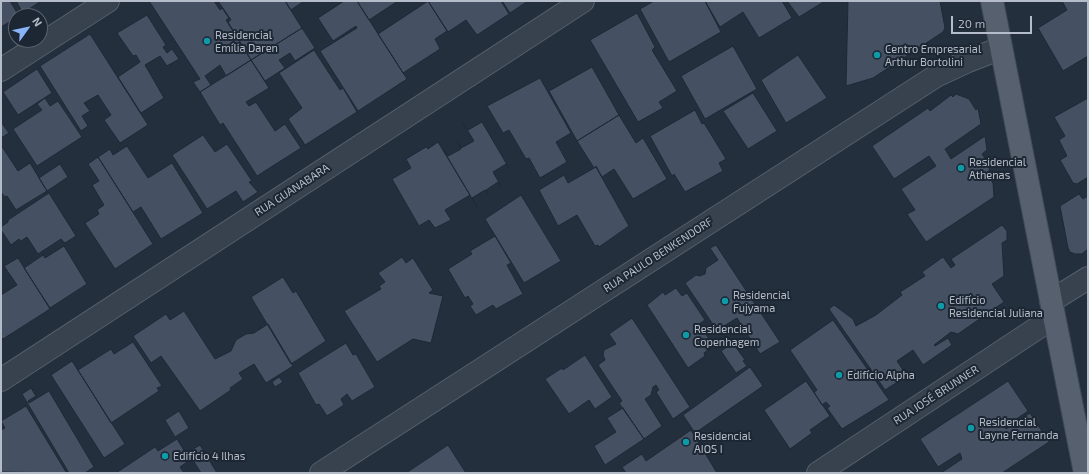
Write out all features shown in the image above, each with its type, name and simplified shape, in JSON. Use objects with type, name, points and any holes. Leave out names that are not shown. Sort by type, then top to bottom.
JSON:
[{"type":"main road","points":[[992,1],[1085,473]]},
{"type":"street","points":[[1,70],[108,1]]},
{"type":"street","name":"RUA GUANABARA","points":[[1,380],[583,1]]},
{"type":"street","name":"RUA PAULO BENKENDORF","points":[[321,473],[936,76],[1001,48]]},
{"type":"street","name":"RUA JOSÉ BRUNNER","points":[[818,473],[1053,309],[1088,278]]},
{"type":"building","points":[[1,1],[10,1],[14,8],[8,8],[8,23],[1,27]]},
{"type":"building","points":[[16,1],[41,1],[30,8],[20,8]]},
{"type":"building","name":"Residencial Emília Daren","points":[[149,1],[214,1],[220,10],[223,8],[229,18],[226,20],[251,60],[226,76],[220,65],[205,76],[211,85],[200,92],[193,82],[200,79]]},
{"type":"building","points":[[218,1],[285,1],[302,28],[251,60],[228,22],[231,20]]},
{"type":"building","points":[[285,1],[304,1],[291,10]]},
{"type":"building","points":[[344,1],[357,1],[407,79],[358,111],[320,51],[357,28],[356,26],[333,41],[318,18]]},
{"type":"building","points":[[357,1],[398,1],[369,20]]},
{"type":"building","points":[[428,1],[501,1],[509,14],[477,35],[466,20],[448,32]]},
{"type":"building","points":[[428,1],[447,31],[435,39],[440,49],[403,73],[378,34]]},
{"type":"building","points":[[502,1],[528,1],[510,13]]},
{"type":"building","points":[[654,1],[705,1],[721,32],[669,62],[640,9]]},
{"type":"building","points":[[705,1],[782,1],[792,18],[759,38],[743,12],[720,27]]},
{"type":"building","points":[[787,1],[825,1],[799,17]]},
{"type":"building","name":"Centro Empresarial Arthur Bortolini","points":[[848,1],[940,1],[945,28],[943,32],[873,78],[846,86]]},
{"type":"building","points":[[1062,1],[1088,1],[1088,56],[1063,71],[1038,28],[1067,10]]},
{"type":"building","points":[[637,13],[655,47],[652,50],[677,91],[659,102],[663,108],[638,122],[590,40]]},
{"type":"building","points":[[147,15],[166,45],[163,47],[167,53],[172,49],[179,59],[167,66],[160,56],[145,65],[164,98],[141,113],[118,77],[140,62],[136,55],[133,56],[117,33]]},
{"type":"building","points":[[302,28],[315,48],[295,61],[290,53],[279,60],[285,68],[265,81],[251,60]]},
{"type":"building","points":[[90,34],[148,125],[120,143],[104,120],[111,115],[98,95],[84,103],[90,111],[82,116],[88,126],[81,131],[40,66]]},
{"type":"building","points":[[733,46],[757,89],[705,119],[681,76]]},
{"type":"building","points":[[314,50],[340,90],[343,88],[357,112],[305,145],[288,119],[302,108],[279,73]]},
{"type":"building","points":[[798,55],[827,98],[786,123],[761,80]]},
{"type":"building","points":[[251,60],[269,88],[246,102],[249,106],[256,102],[275,131],[285,124],[301,148],[257,176],[223,123],[220,125],[200,92]]},
{"type":"building","points":[[592,67],[619,115],[577,141],[549,91]]},
{"type":"building","points":[[37,69],[52,93],[18,115],[3,92]]},
{"type":"building","points":[[540,78],[571,133],[556,142],[567,162],[540,178],[529,158],[526,159],[509,130],[503,133],[487,106]]},
{"type":"building","points":[[753,93],[777,131],[748,149],[723,111]]},
{"type":"building","name":"Residencial Athenas","points":[[956,94],[969,99],[976,110],[978,108],[981,124],[945,149],[951,159],[985,136],[987,150],[982,154],[989,164],[988,166],[990,170],[986,173],[993,183],[994,197],[926,242],[907,214],[915,210],[901,189],[936,166],[929,156],[894,179],[872,146],[928,108],[930,111],[951,95],[953,97]]},
{"type":"building","points":[[45,98],[50,106],[58,101],[82,137],[37,166],[13,129],[42,110],[37,104]]},
{"type":"building","points":[[1088,98],[1088,177],[1077,184],[1073,183],[1060,160],[1067,156],[1059,140],[1065,136],[1054,117]]},
{"type":"building","points":[[695,110],[702,124],[704,123],[726,159],[719,163],[723,171],[685,192],[674,174],[672,176],[650,136]]},
{"type":"building","points":[[619,115],[636,143],[643,138],[667,179],[633,199],[614,169],[602,177],[596,166],[594,168],[577,141]]},
{"type":"building","points":[[1,122],[9,133],[1,138]]},
{"type":"building","points":[[482,122],[509,168],[506,164],[493,172],[501,186],[498,182],[486,190],[488,194],[485,190],[472,198],[477,207],[442,148],[448,156],[461,149],[457,141],[461,148],[474,141],[463,123],[468,130]]},
{"type":"building","points":[[203,135],[215,152],[227,144],[252,181],[249,182],[258,192],[243,202],[236,191],[207,209],[172,155]]},
{"type":"building","points":[[438,142],[470,195],[445,210],[451,220],[435,228],[429,220],[419,226],[392,179],[411,168],[406,159],[426,147],[428,149]]},
{"type":"building","points":[[1,145],[18,171],[30,163],[47,191],[16,210],[7,196],[5,197],[1,192]]},
{"type":"building","points":[[127,146],[148,178],[172,163],[203,213],[161,239],[141,207],[133,212],[98,157],[110,149],[113,155]]},
{"type":"building","points":[[98,157],[153,244],[115,269],[85,223],[99,214],[97,210],[104,205],[92,185],[99,181],[88,164]]},
{"type":"building","points":[[60,164],[68,177],[47,191],[39,178]]},
{"type":"building","points":[[596,167],[629,226],[599,247],[598,245],[595,246],[577,215],[558,226],[539,190],[564,175],[568,183]]},
{"type":"building","points":[[49,193],[76,236],[65,243],[61,239],[38,254],[27,237],[21,241],[19,239],[11,245],[1,230],[1,227],[8,222],[8,220]]},
{"type":"building","points":[[1079,194],[1083,199],[1088,196],[1088,249],[1082,254],[1075,254],[1070,252],[1068,248],[1060,206]]},
{"type":"building","points":[[521,195],[561,261],[524,283],[485,219]]},
{"type":"building","name":"Edifício Residencial Juliana","points":[[1002,225],[1007,231],[1007,240],[1002,243],[1004,276],[992,284],[1004,302],[958,334],[951,332],[934,345],[935,346],[948,338],[952,345],[923,365],[913,350],[897,361],[907,376],[885,390],[829,309],[834,305],[853,319],[856,326],[876,315],[902,295],[900,292],[925,276],[922,272],[943,257],[951,268],[955,265],[951,259]]},
{"type":"building","points":[[495,236],[511,263],[507,265],[523,294],[496,309],[493,305],[476,315],[470,306],[473,304],[468,296],[465,298],[448,269],[472,254],[470,251]]},
{"type":"building","name":"Residencial Fujyama","points":[[716,245],[780,342],[760,354],[737,318],[724,326],[715,326],[685,283],[696,275],[700,276],[705,274],[706,268],[718,260],[710,248]]},
{"type":"building","points":[[64,246],[87,284],[50,308],[24,268],[43,255],[45,258]]},
{"type":"building","points":[[402,257],[406,263],[413,258],[433,290],[429,293],[443,296],[431,343],[413,339],[377,362],[344,311],[381,289],[379,286],[385,282],[378,273]]},
{"type":"building","points":[[18,258],[50,309],[3,339],[1,337],[1,295],[17,285],[4,266]]},
{"type":"building","points":[[283,277],[293,293],[296,291],[326,341],[291,364],[251,297]]},
{"type":"building","name":"Residencial Copenhagem","points":[[676,288],[682,296],[687,293],[705,320],[699,324],[714,346],[704,353],[705,356],[688,368],[647,305],[663,292],[665,295]]},
{"type":"building","points":[[184,311],[215,359],[231,351],[236,340],[246,334],[254,333],[268,324],[293,366],[266,383],[254,364],[239,373],[243,379],[230,388],[231,390],[200,411],[161,356],[151,363],[133,336],[166,314],[170,320]]},
{"type":"building","points":[[632,318],[690,407],[673,419],[656,392],[659,390],[656,385],[653,387],[651,395],[645,399],[662,426],[644,439],[619,403],[622,401],[598,365],[605,360],[603,355],[604,350],[616,344],[609,334]]},
{"type":"building","name":"Edifício Alpha","points":[[833,320],[889,400],[842,429],[827,408],[830,406],[826,402],[822,405],[814,392],[817,390],[790,350]]},
{"type":"building","points":[[133,342],[162,386],[157,388],[159,391],[111,423],[78,370],[111,349],[114,354]]},
{"type":"building","points":[[346,343],[353,355],[356,354],[375,387],[352,401],[347,394],[341,399],[344,405],[327,416],[319,404],[316,405],[298,373]]},
{"type":"building","points":[[733,343],[745,360],[743,361],[747,366],[736,373],[721,351]]},
{"type":"building","points":[[585,355],[612,397],[595,409],[589,400],[569,414],[545,379],[562,368],[563,370]]},
{"type":"building","points":[[72,361],[125,444],[104,458],[51,375]]},
{"type":"building","points":[[750,367],[763,386],[695,433],[683,415]]},
{"type":"building","points":[[279,377],[283,382],[275,387],[272,382]]},
{"type":"building","points":[[806,381],[830,416],[810,430],[812,433],[790,449],[764,410]]},
{"type":"building","name":"Residencial Layne Fernanda","points":[[1008,381],[1028,411],[1005,427],[1006,429],[1030,413],[1049,442],[1002,473],[941,473],[962,459],[960,453],[938,467],[920,439]]},
{"type":"building","points":[[31,388],[36,396],[28,401],[29,403],[49,391],[94,467],[85,473],[69,473],[22,394]]},
{"type":"building","points":[[26,406],[66,472],[65,473],[1,472],[1,430],[5,428],[1,421]]},
{"type":"building","points":[[623,408],[644,439],[605,465],[594,446],[616,432],[607,418]]},
{"type":"building","points":[[179,411],[189,428],[175,437],[165,420]]},
{"type":"building","name":"Residencial AIOS I","points":[[691,430],[717,473],[626,473],[622,467],[642,454],[646,461]]},
{"type":"building","name":"Edifício 4 Ilhas","points":[[177,439],[190,460],[180,467],[184,473],[116,473],[155,447],[158,451]]},
{"type":"building","points":[[200,445],[217,473],[201,473],[188,452]]},
{"type":"building","points":[[448,445],[466,473],[406,473]]},
{"type":"place","name":"Residencial Emília Daren","points":[[207,41]]},
{"type":"place","name":"Centro Empresarial Arthur Bortolini","points":[[877,55]]},
{"type":"place","name":"Residencial Athenas","points":[[961,168]]},
{"type":"place","name":"Residencial Fujyama","points":[[725,301]]},
{"type":"place","name":"Edifício Residencial Juliana","points":[[941,306]]},
{"type":"place","name":"Residencial Copenhagem","points":[[686,335]]},
{"type":"place","name":"Edifício Alpha","points":[[839,375]]},
{"type":"place","name":"Residencial Layne Fernanda","points":[[971,428]]},
{"type":"place","name":"Residencial AIOS I","points":[[686,442]]},
{"type":"place","name":"Edifício 4 Ilhas","points":[[165,456]]}]
